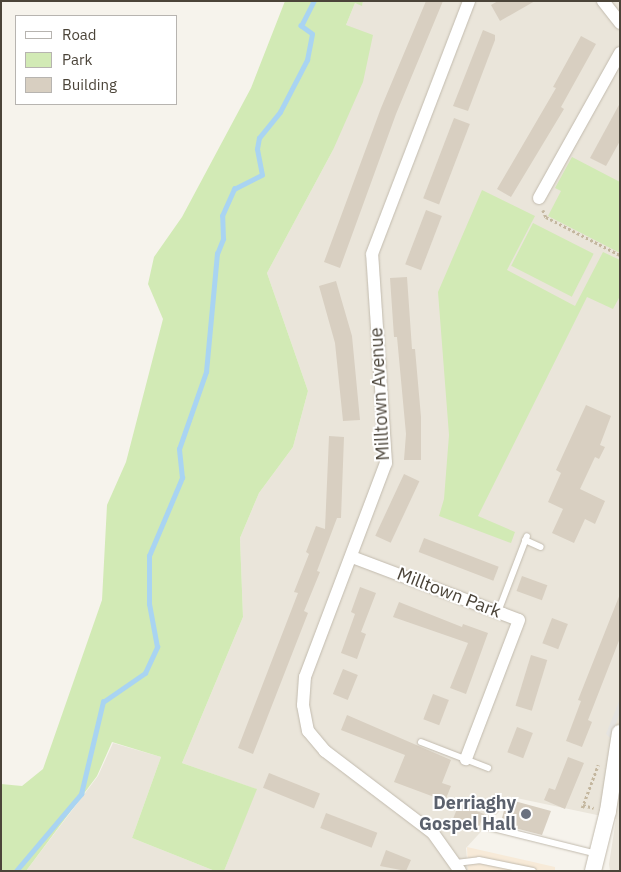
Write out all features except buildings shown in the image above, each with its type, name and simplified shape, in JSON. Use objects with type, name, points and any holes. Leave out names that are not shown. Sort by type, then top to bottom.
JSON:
[{"type":"street","name":"Milltown Avenue","points":[[458,867],[433,833],[337,761],[308,731],[302,705],[305,678],[382,480],[387,446],[372,254],[469,1]]},
{"type":"street","points":[[604,1],[620,23]]},
{"type":"street","points":[[539,198],[620,53]]},
{"type":"street","name":"Milltown Park","points":[[352,557],[519,620],[466,759]]},
{"type":"street","points":[[593,871],[598,854],[620,732]]},
{"type":"lane","points":[[498,612],[526,538],[541,547]]},
{"type":"lane","points":[[421,742],[488,768]]},
{"type":"lane","points":[[489,827],[598,854]]},
{"type":"lane","points":[[458,867],[479,860],[533,871]]},
{"type":"path","points":[[539,198],[546,217],[620,255]]},
{"type":"path","points":[[582,808],[597,769]]},
{"type":"shaded area","points":[[363,1],[620,1],[620,871],[610,871],[609,864],[616,819],[507,796],[499,812],[466,848],[468,871],[224,871],[256,789],[182,763],[243,617],[240,538],[259,493],[293,447],[308,391],[267,273],[333,150],[346,25],[355,3],[362,5]]},
{"type":"shaded area","points":[[620,699],[620,712],[611,739],[606,734]]},
{"type":"shaded area","points":[[113,743],[161,757],[132,838],[215,871],[26,871],[98,776]]},
{"type":"shaded area","points":[[467,847],[555,867],[555,871],[468,871]]},
{"type":"green space","points":[[285,1],[363,1],[362,6],[355,3],[346,25],[373,35],[363,82],[333,150],[267,273],[308,391],[293,447],[259,493],[240,538],[243,617],[182,763],[257,789],[224,871],[215,871],[132,838],[161,757],[112,742],[97,776],[26,871],[1,871],[1,784],[22,786],[43,769],[102,600],[107,505],[126,462],[163,319],[148,284],[154,257],[182,217],[251,88]]},
{"type":"green space","points":[[572,157],[620,182],[620,253],[548,216],[561,191],[555,188]]},
{"type":"green space","points":[[482,190],[535,216],[507,270],[575,306],[603,252],[620,260],[620,296],[613,309],[587,297],[478,516],[515,532],[511,543],[439,516],[444,499],[449,435],[438,292]]},
{"type":"green space","points":[[533,223],[594,254],[572,297],[511,266]]},
{"type":"waterway","points":[[16,871],[81,794],[103,702],[145,673],[157,647],[149,604],[149,556],[182,478],[179,449],[206,372],[217,254],[223,239],[222,216],[234,189],[262,175],[257,149],[259,138],[280,112],[307,60],[312,34],[301,26],[314,1]]},
{"type":"place","name":"Derriaghy Gospel Hall","points":[[526,814]]}]
